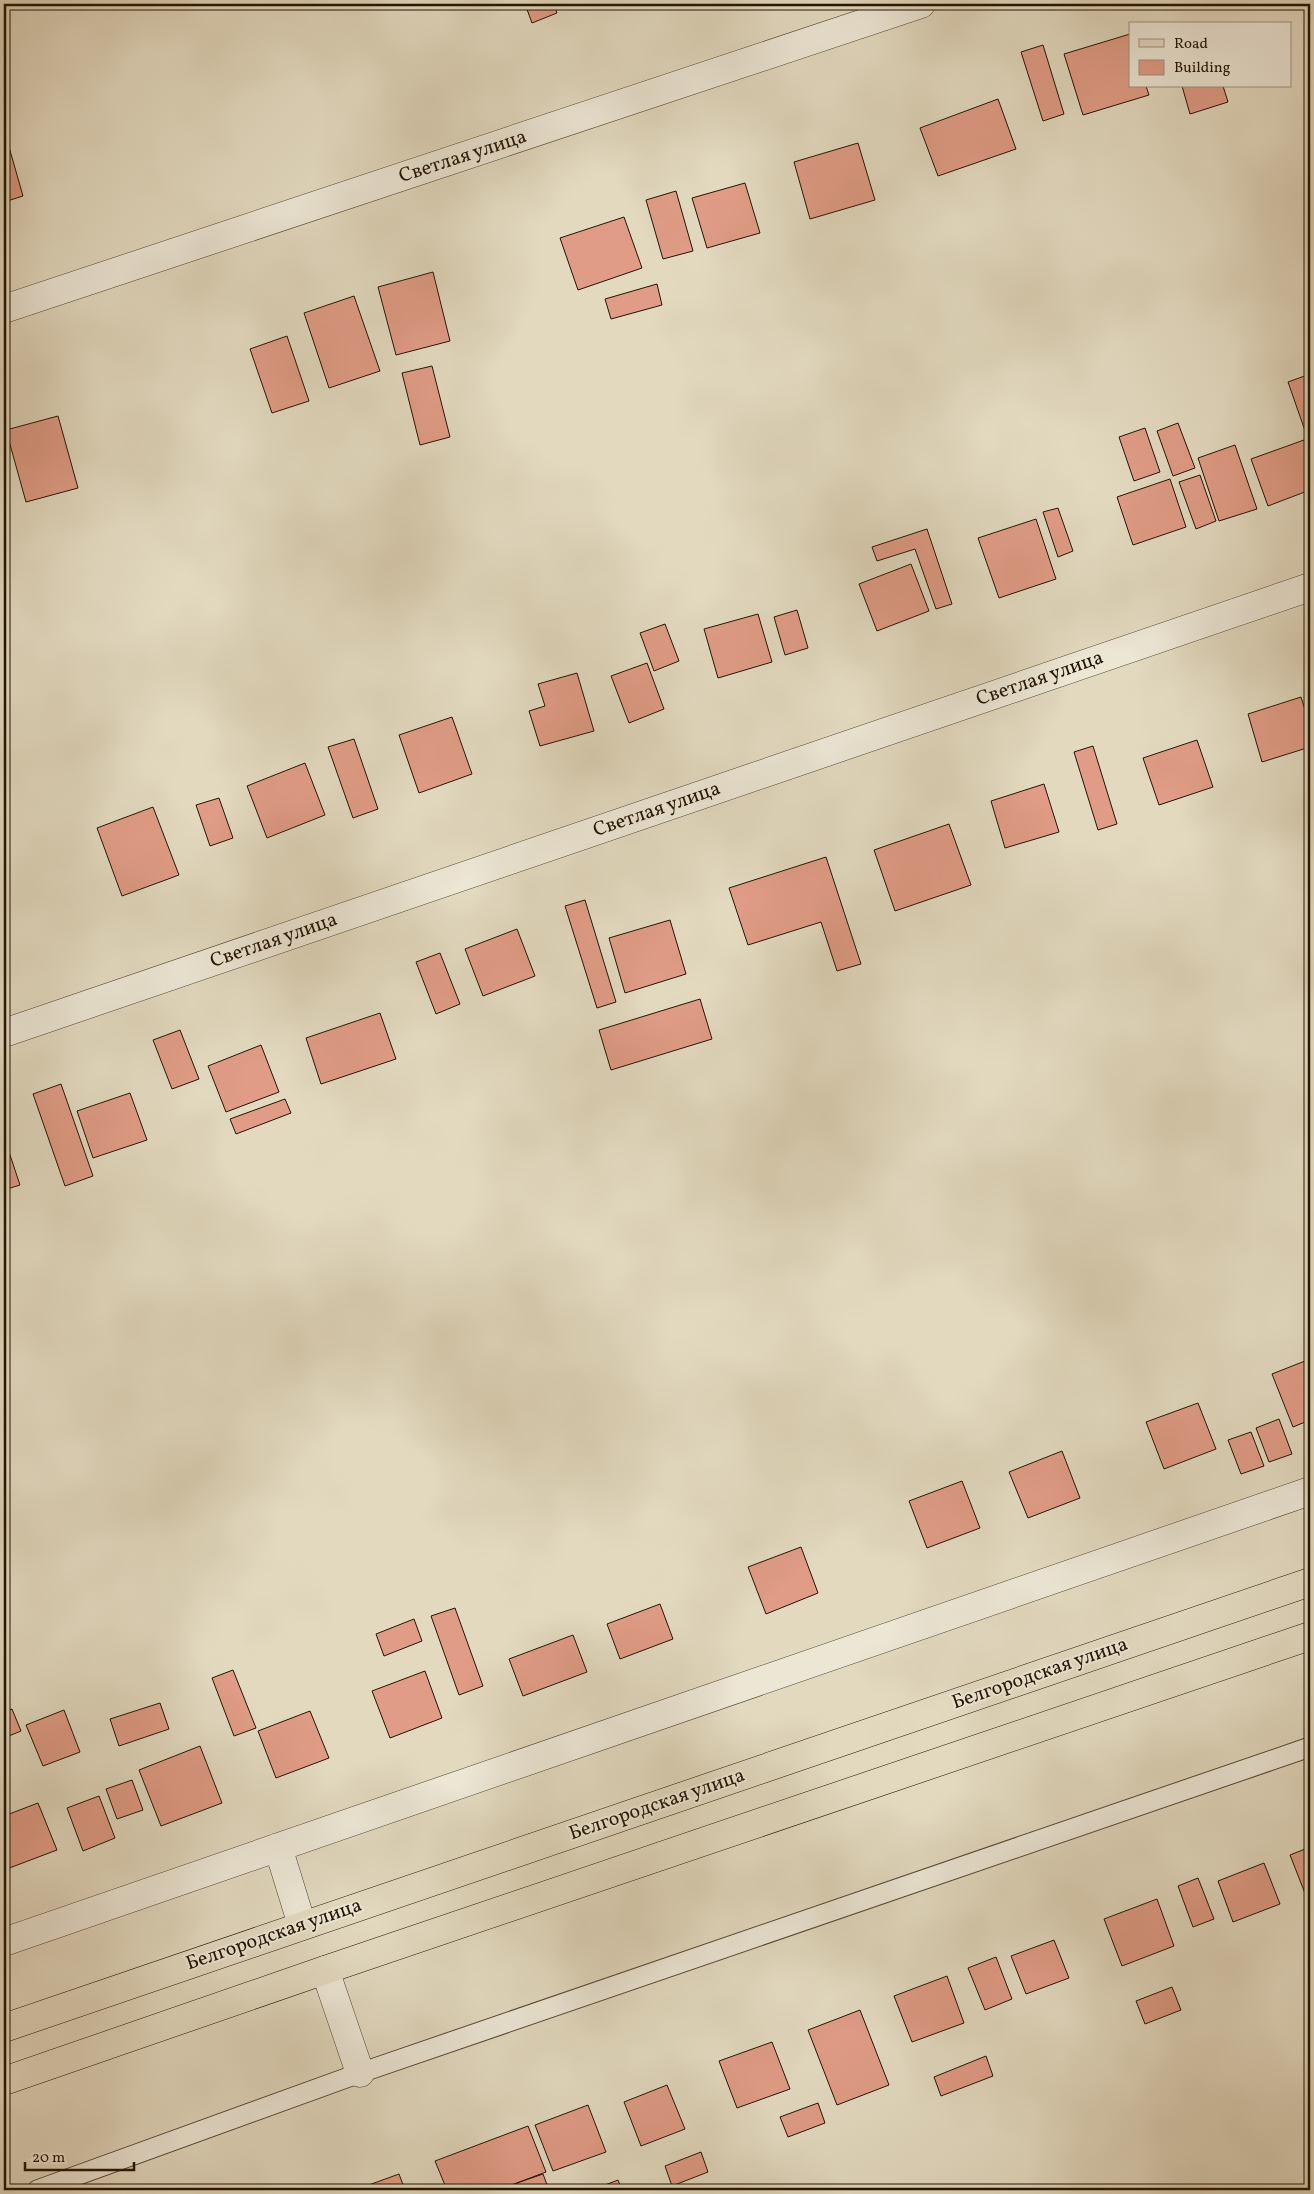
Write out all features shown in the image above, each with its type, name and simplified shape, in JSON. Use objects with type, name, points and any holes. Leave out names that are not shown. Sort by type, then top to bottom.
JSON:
[{"type":"main road","name":"Белгородская улица","points":[[4,2028],[1310,1582]]},
{"type":"main road","points":[[4,2081],[325,1970],[1310,1636]]},
{"type":"street","name":"Светлая улица","points":[[4,309],[921,4]]},
{"type":"street","name":"Светлая улица","points":[[4,1033],[1310,587]]},
{"type":"street","points":[[4,1942],[1310,1491]]},
{"type":"street","points":[[278,1847],[302,1925]]},
{"type":"street","points":[[325,1970],[360,2073]]},
{"type":"lane","points":[[36,2190],[360,2073],[1310,1746]]},
{"type":"building","points":[[525,4],[554,4],[557,13],[532,23]]},
{"type":"building","points":[[1129,34],[1129,88],[1147,88],[1149,95],[1083,115],[1064,54]]},
{"type":"building","points":[[1043,45],[1064,114],[1043,121],[1021,52]]},
{"type":"building","points":[[1183,88],[1224,88],[1228,102],[1190,114]]},
{"type":"building","points":[[998,99],[1016,149],[938,176],[920,128]]},
{"type":"building","points":[[4,134],[23,196],[4,202]]},
{"type":"building","points":[[858,143],[875,200],[810,219],[794,162]]},
{"type":"building","points":[[745,183],[760,233],[707,248],[692,198]]},
{"type":"building","points":[[676,191],[693,251],[663,259],[646,200]]},
{"type":"building","points":[[624,217],[642,268],[578,290],[560,238]]},
{"type":"building","points":[[433,272],[450,341],[396,355],[378,287]]},
{"type":"building","points":[[657,284],[662,305],[611,319],[605,299]]},
{"type":"building","points":[[354,296],[380,371],[329,388],[304,313]]},
{"type":"building","points":[[287,336],[309,401],[272,413],[250,349]]},
{"type":"building","points":[[432,366],[450,437],[420,445],[402,373]]},
{"type":"building","points":[[1310,374],[1310,445],[1288,382]]},
{"type":"building","points":[[58,416],[78,488],[26,502],[6,430]]},
{"type":"building","points":[[1178,423],[1195,468],[1173,476],[1157,431]]},
{"type":"building","points":[[1145,428],[1160,472],[1134,481],[1119,437]]},
{"type":"building","points":[[1304,440],[1310,457],[1310,490],[1268,506],[1251,459]]},
{"type":"building","points":[[1235,445],[1257,509],[1219,521],[1198,458]]},
{"type":"building","points":[[1200,475],[1216,521],[1196,529],[1179,482]]},
{"type":"building","points":[[1170,479],[1186,527],[1133,545],[1117,497]]},
{"type":"building","points":[[1058,508],[1073,551],[1058,557],[1043,512]]},
{"type":"building","points":[[1036,519],[1056,579],[999,598],[978,538]]},
{"type":"building","points":[[927,529],[952,604],[936,609],[915,549],[877,561],[872,547]]},
{"type":"building","points":[[911,564],[929,611],[877,631],[859,584]]},
{"type":"building","points":[[797,610],[808,648],[785,655],[774,617]]},
{"type":"building","points":[[758,614],[772,662],[718,678],[704,629]]},
{"type":"building","points":[[665,624],[679,661],[654,671],[640,633]]},
{"type":"building","points":[[647,663],[664,709],[629,723],[611,676]]},
{"type":"building","points":[[577,673],[594,731],[540,746],[529,711],[545,706],[538,684]]},
{"type":"building","points":[[1301,697],[1310,726],[1310,747],[1262,762],[1248,714]]},
{"type":"building","points":[[452,717],[472,774],[419,793],[399,735]]},
{"type":"building","points":[[354,739],[378,809],[353,818],[328,747]]},
{"type":"building","points":[[1197,740],[1213,787],[1159,805],[1143,758]]},
{"type":"building","points":[[1093,746],[1117,824],[1098,830],[1074,752]]},
{"type":"building","points":[[305,763],[325,815],[267,838],[247,786]]},
{"type":"building","points":[[1044,784],[1059,832],[1005,848],[991,801]]},
{"type":"building","points":[[219,798],[233,838],[210,846],[196,805]]},
{"type":"building","points":[[153,807],[179,875],[122,896],[97,828]]},
{"type":"building","points":[[949,824],[971,885],[895,911],[874,850]]},
{"type":"building","points":[[826,857],[861,964],[837,971],[821,922],[748,945],[729,888]]},
{"type":"building","points":[[585,900],[616,1002],[597,1008],[565,906]]},
{"type":"building","points":[[670,920],[686,974],[625,993],[609,938]]},
{"type":"building","points":[[517,929],[535,976],[483,996],[465,949]]},
{"type":"building","points":[[440,953],[460,1004],[436,1014],[416,962]]},
{"type":"building","points":[[700,999],[712,1039],[611,1070],[599,1030]]},
{"type":"building","points":[[380,1013],[396,1059],[321,1084],[306,1038]]},
{"type":"building","points":[[180,1030],[199,1079],[172,1089],[153,1040]]},
{"type":"building","points":[[261,1045],[279,1092],[226,1112],[208,1066]]},
{"type":"building","points":[[61,1084],[93,1176],[65,1186],[33,1094]]},
{"type":"building","points":[[130,1093],[147,1140],[93,1158],[77,1111]]},
{"type":"building","points":[[285,1099],[291,1113],[236,1134],[230,1119]]},
{"type":"building","points":[[4,1137],[20,1185],[4,1190]]},
{"type":"building","points":[[1310,1359],[1310,1420],[1293,1427],[1272,1374]]},
{"type":"building","points":[[1198,1403],[1216,1449],[1164,1469],[1146,1422]]},
{"type":"building","points":[[1279,1419],[1292,1454],[1269,1462],[1256,1428]]},
{"type":"building","points":[[1251,1432],[1264,1466],[1241,1474],[1228,1440]]},
{"type":"building","points":[[1062,1451],[1080,1498],[1028,1518],[1009,1472]]},
{"type":"building","points":[[962,1481],[980,1528],[927,1548],[909,1501]]},
{"type":"building","points":[[801,1547],[818,1593],[766,1614],[748,1567]]},
{"type":"building","points":[[660,1604],[673,1639],[620,1659],[607,1624]]},
{"type":"building","points":[[455,1608],[483,1686],[459,1695],[431,1616]]},
{"type":"building","points":[[414,1619],[422,1641],[384,1656],[376,1634]]},
{"type":"building","points":[[573,1635],[587,1672],[523,1696],[509,1659]]},
{"type":"building","points":[[233,1670],[256,1728],[234,1736],[212,1678]]},
{"type":"building","points":[[425,1671],[442,1718],[390,1738],[372,1691]]},
{"type":"building","points":[[160,1703],[169,1729],[119,1746],[110,1719]]},
{"type":"building","points":[[12,1709],[21,1731],[4,1738],[4,1712]]},
{"type":"building","points":[[64,1710],[80,1752],[43,1766],[26,1725]]},
{"type":"building","points":[[310,1711],[329,1758],[276,1778],[258,1731]]},
{"type":"building","points":[[200,1746],[222,1803],[161,1826],[139,1770]]},
{"type":"building","points":[[132,1780],[143,1810],[117,1819],[106,1789]]},
{"type":"building","points":[[99,1796],[115,1838],[83,1851],[67,1808]]},
{"type":"building","points":[[38,1803],[57,1850],[4,1870],[4,1816]]},
{"type":"building","points":[[1310,1847],[1310,1900],[1308,1901],[1290,1855]]},
{"type":"building","points":[[1264,1863],[1280,1904],[1233,1922],[1218,1881]]},
{"type":"building","points":[[1198,1878],[1214,1919],[1193,1927],[1178,1886]]},
{"type":"building","points":[[1157,1899],[1174,1946],[1122,1966],[1104,1919]]},
{"type":"building","points":[[1054,1940],[1069,1978],[1026,1994],[1011,1956]]},
{"type":"building","points":[[996,1957],[1012,1999],[985,2010],[968,1968]]},
{"type":"building","points":[[947,1976],[964,2023],[912,2042],[894,1996]]},
{"type":"building","points":[[1172,1987],[1181,2010],[1145,2024],[1136,2001]]},
{"type":"building","points":[[860,2010],[889,2085],[837,2105],[808,2030]]},
{"type":"building","points":[[772,2042],[790,2089],[737,2108],[719,2061]]},
{"type":"building","points":[[986,2056],[993,2076],[941,2096],[934,2077]]},
{"type":"building","points":[[667,2085],[685,2129],[641,2146],[624,2102]]},
{"type":"building","points":[[818,2103],[825,2123],[788,2137],[780,2117]]},
{"type":"building","points":[[588,2105],[606,2152],[553,2171],[535,2125]]},
{"type":"building","points":[[528,2126],[546,2172],[498,2190],[447,2190],[435,2161]]},
{"type":"building","points":[[701,2152],[708,2172],[672,2186],[665,2166]]},
{"type":"building","points":[[399,2174],[405,2190],[355,2190]]},
{"type":"building","points":[[543,2174],[549,2190],[519,2190],[517,2183]]},
{"type":"building","points":[[618,2180],[622,2190],[592,2190]]}]
